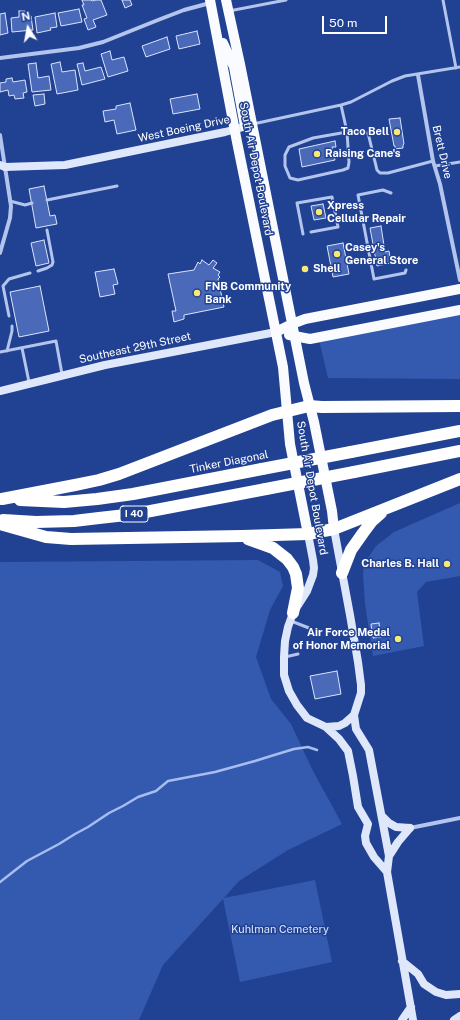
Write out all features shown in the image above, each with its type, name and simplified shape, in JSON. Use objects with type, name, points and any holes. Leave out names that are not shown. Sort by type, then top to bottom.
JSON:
[{"type":"highway","points":[[1,499],[99,480],[119,474],[272,415],[309,406],[460,406]]},
{"type":"highway","name":"Tinker Diagonal","points":[[1,499],[64,502],[133,494],[460,431]]},
{"type":"highway","name":"I 40","points":[[0,520],[36,522],[135,514],[460,451]]},
{"type":"highway","points":[[0,524],[46,537],[72,539],[308,534],[334,528],[460,479]]},
{"type":"highway","points":[[342,574],[351,550],[372,521],[388,508]]},
{"type":"highway","points":[[242,536],[273,548],[287,559],[293,567],[296,574],[298,588],[292,617]]},
{"type":"main road","name":"South Air Depot Boulevard","points":[[226,0],[249,126],[280,258],[294,336],[309,406],[314,422],[332,511],[361,685],[354,715],[356,729],[369,750],[382,816],[389,856],[387,872],[413,1020]]},
{"type":"main road","name":"South Air Depot Boulevard","points":[[210,2],[283,367],[290,444],[314,568],[307,591],[292,617],[285,641],[284,675],[289,691],[307,718],[326,727],[339,739],[348,751],[358,807],[368,824],[365,836],[366,843],[387,872]]},
{"type":"main road","points":[[216,29],[234,67],[249,126]]},
{"type":"main road","name":"West Boeing Drive","points":[[3,166],[65,165],[249,126]]},
{"type":"main road","name":"Southeast 29th Street","points":[[0,390],[105,365],[276,332],[306,319],[460,289]]},
{"type":"main road","name":"Southeast 29th Street","points":[[276,332],[310,339],[460,310]]},
{"type":"main road","points":[[326,727],[339,726],[354,715]]},
{"type":"main road","points":[[382,816],[396,827],[410,828]]},
{"type":"main road","points":[[389,856],[410,828]]},
{"type":"main road","points":[[402,961],[418,974],[424,984],[436,992],[446,995],[460,994]]},
{"type":"main road","points":[[402,1020],[411,1007]]},
{"type":"main road","points":[[454,1020],[460,1016]]},
{"type":"street","points":[[0,58],[79,48],[103,42],[184,10],[210,2]]},
{"type":"street","name":"Brett Drive","points":[[418,74],[433,161],[440,184],[460,280]]},
{"type":"street","points":[[0,135],[3,166],[10,201],[10,218],[0,252]]},
{"type":"street","points":[[410,828],[460,818]]},
{"type":"lane","points":[[229,11],[286,0]]},
{"type":"lane","points":[[443,0],[458,68]]},
{"type":"lane","name":"West Boeing Drive","points":[[249,126],[351,102],[405,76],[458,68]]},
{"type":"lane","points":[[341,105],[347,132],[348,168],[298,180],[290,178],[285,166],[285,155],[289,147],[313,138],[347,132],[368,133],[377,170],[380,173],[388,173],[433,161]]},
{"type":"lane","points":[[435,166],[460,162]]},
{"type":"lane","points":[[47,200],[116,186]]},
{"type":"lane","points":[[391,193],[384,190],[358,195],[374,278],[404,273],[406,270]]},
{"type":"lane","points":[[303,234],[297,203],[332,197],[338,227],[311,232]]},
{"type":"lane","points":[[10,201],[25,205],[32,203]]},
{"type":"lane","points":[[38,270],[52,266],[53,262],[47,230]]},
{"type":"lane","points":[[9,316],[3,286],[9,279],[30,273]]},
{"type":"lane","points":[[7,351],[12,326]]},
{"type":"lane","points":[[0,352],[56,341],[62,376]]},
{"type":"lane","points":[[22,348],[30,384]]},
{"type":"lane","points":[[292,617],[308,628]]},
{"type":"lane","points":[[284,657],[298,654]]},
{"type":"green space","points":[[460,312],[460,379],[328,378],[319,340]]},
{"type":"green space","points":[[460,503],[460,576],[426,582],[417,592],[424,646],[373,656],[365,604],[363,574],[364,564],[376,546],[394,532]]},
{"type":"green space","name":"Kuhlman Cemetery","points":[[258,560],[280,572],[283,586],[270,610],[256,657],[271,699],[291,724],[313,771],[342,824],[288,850],[239,881],[224,898],[315,880],[332,962],[240,982],[223,899],[163,965],[139,1020],[0,1020],[0,562]]},
{"type":"building","points":[[82,0],[101,0],[107,15],[93,20],[96,27],[88,30],[84,19],[87,18],[82,5],[84,5]]},
{"type":"building","points":[[122,0],[130,0],[132,5],[125,8]]},
{"type":"building","points":[[79,9],[82,22],[61,26],[58,13]]},
{"type":"building","points":[[19,11],[25,11],[26,17],[31,16],[33,30],[12,32],[11,18],[19,17]]},
{"type":"building","points":[[5,13],[8,33],[0,35],[0,14]]},
{"type":"building","points":[[55,13],[57,27],[37,33],[35,17]]},
{"type":"building","points":[[197,31],[200,44],[179,49],[176,36]]},
{"type":"building","points":[[167,37],[170,49],[146,57],[142,46]]},
{"type":"building","points":[[110,51],[112,60],[124,57],[128,71],[108,77],[101,54]]},
{"type":"building","points":[[60,62],[62,72],[75,70],[78,90],[57,94],[51,64]]},
{"type":"building","points":[[36,63],[38,78],[49,76],[51,90],[32,92],[28,64]]},
{"type":"building","points":[[83,63],[85,71],[101,67],[105,79],[82,85],[77,64]]},
{"type":"building","points":[[12,78],[13,82],[25,80],[27,92],[23,93],[24,98],[15,99],[14,95],[9,96],[8,90],[0,92],[0,83],[6,82],[6,79]]},
{"type":"building","points":[[44,94],[45,104],[35,106],[33,95]]},
{"type":"building","points":[[197,94],[200,109],[173,114],[170,99]]},
{"type":"building","points":[[130,103],[136,130],[117,134],[114,120],[105,122],[103,111],[116,109],[116,106]]},
{"type":"building","name":"Taco Bell","points":[[400,118],[404,144],[403,148],[395,149],[389,119]]},
{"type":"building","name":"Raising Cane's","points":[[335,141],[336,147],[332,147],[335,160],[302,167],[299,149]]},
{"type":"building","points":[[44,186],[50,216],[55,215],[57,224],[36,228],[29,189]]},
{"type":"building","name":"Xpress Cellular Repair","points":[[323,204],[326,218],[314,220],[311,206]]},
{"type":"building","points":[[381,226],[385,252],[389,251],[391,263],[377,266],[370,228]]},
{"type":"building","points":[[44,240],[49,263],[36,266],[31,243]]},
{"type":"building","name":"Casey's General Store","points":[[343,243],[349,274],[333,277],[327,246]]},
{"type":"building","name":"FNB Community Bank","points":[[202,260],[209,265],[213,260],[217,263],[213,268],[220,272],[218,275],[220,277],[218,279],[224,307],[184,315],[184,319],[174,322],[172,311],[176,311],[168,274],[194,270],[198,262],[200,264]]},
{"type":"building","points":[[114,269],[118,284],[113,285],[115,294],[100,297],[95,272]]},
{"type":"building","points":[[40,286],[49,331],[19,337],[10,292]]},
{"type":"building","points":[[379,623],[381,637],[373,638],[371,624]]},
{"type":"building","points":[[337,671],[341,694],[315,699],[310,676]]},
{"type":"waterway","points":[[0,882],[27,861],[59,844],[138,797],[156,791],[168,781],[215,772],[294,749],[308,747],[317,750]]},
{"type":"place","name":"Taco Bell","points":[[397,132]]},
{"type":"place","name":"Raising Cane's","points":[[317,154]]},
{"type":"place","name":"Xpress Cellular Repair","points":[[319,212]]},
{"type":"place","name":"Casey's General Store","points":[[337,254]]},
{"type":"place","name":"Shell","points":[[305,269]]},
{"type":"place","name":"FNB Community Bank","points":[[197,293]]},
{"type":"place","name":"Charles B. Hall","points":[[447,564]]},
{"type":"place","name":"Air Force Medal of Honor Memorial","points":[[398,639]]}]
